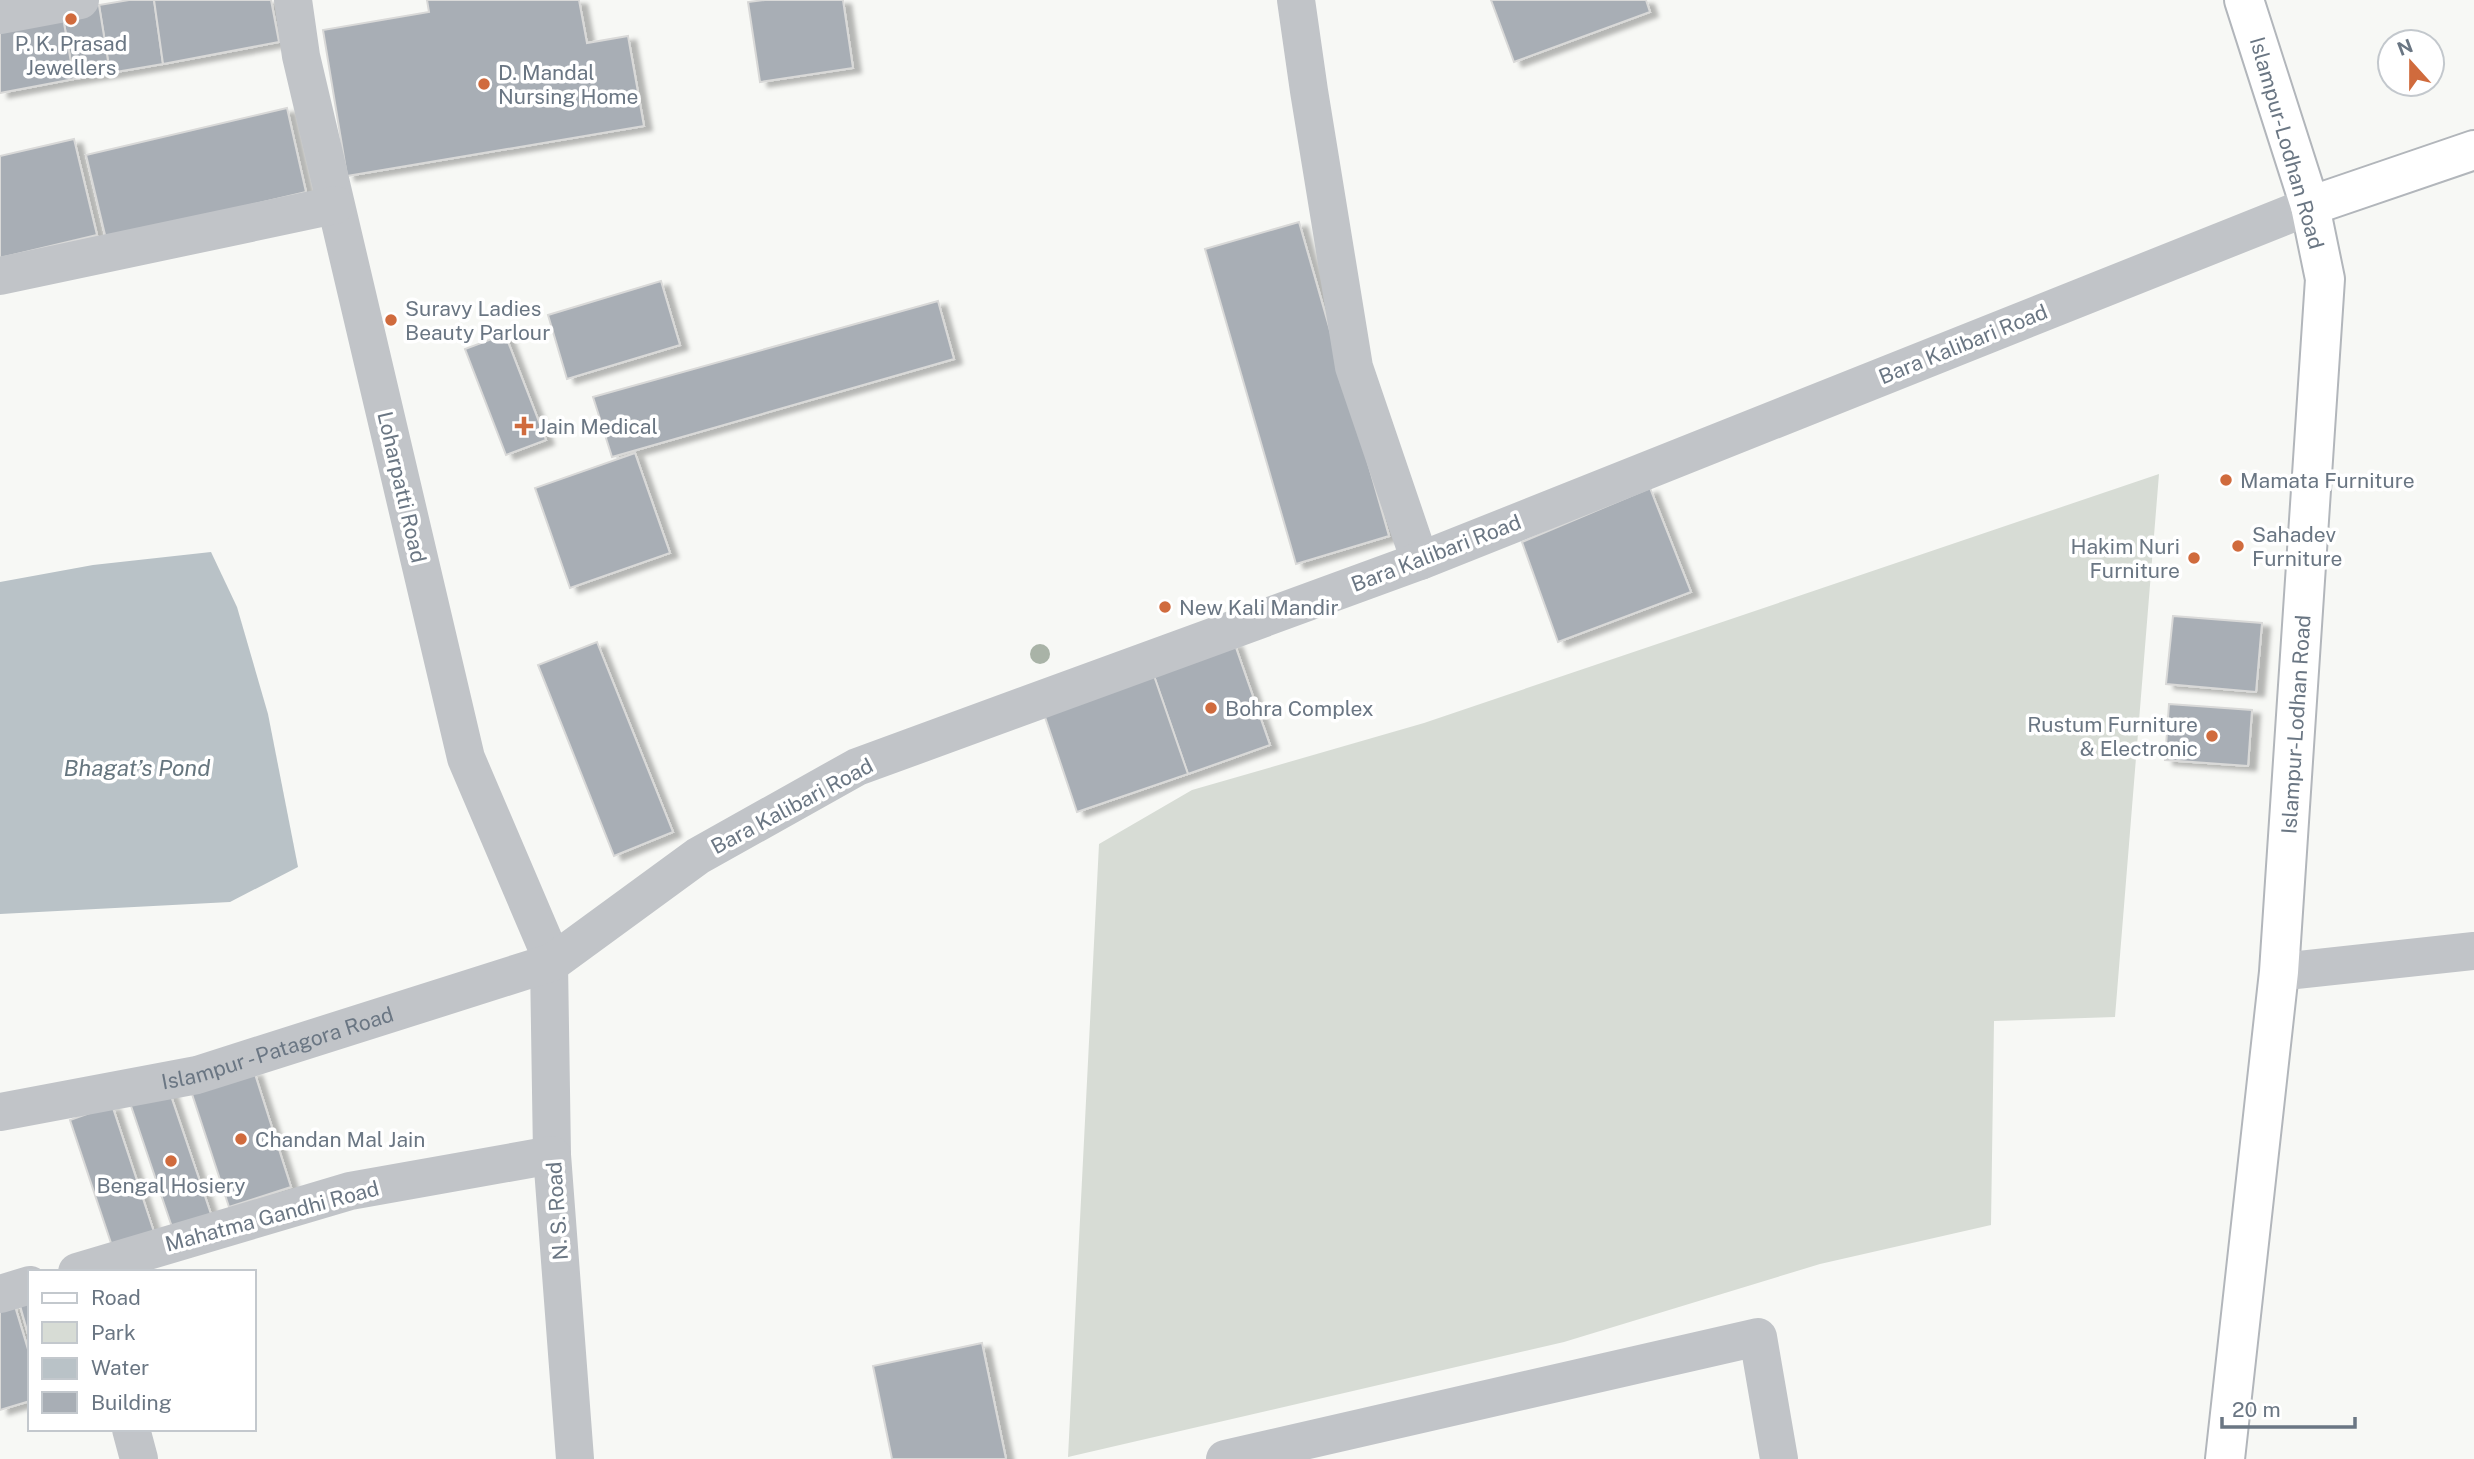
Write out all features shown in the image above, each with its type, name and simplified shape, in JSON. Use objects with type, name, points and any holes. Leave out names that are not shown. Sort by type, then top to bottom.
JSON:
[{"type":"main road","name":"Islampur-Lodhan Road","points":[[2225,1459],[2279,972],[2325,279],[2310,206],[2244,0]]},
{"type":"main road","points":[[2310,206],[2474,150]]},
{"type":"street","points":[[0,15],[80,0]]},
{"type":"street","name":"Loharpatti Road","points":[[293,0],[301,56],[335,205],[466,758],[551,962]]},
{"type":"street","points":[[1296,0],[1354,367],[1420,561]]},
{"type":"street","points":[[0,276],[335,205]]},
{"type":"street","name":"Bara Kalibari Road","points":[[551,962],[698,856],[857,767],[1420,561],[2310,206]]},
{"type":"street","points":[[2279,972],[2474,951]]},
{"type":"street","name":"Islampur - Patagora Road","points":[[0,1112],[197,1075],[551,962]]},
{"type":"street","name":"N. S. Road","points":[[551,962],[552,1155],[575,1459]]},
{"type":"street","name":"Mahatma Gandhi Road","points":[[88,1270],[350,1191],[552,1155]]},
{"type":"street","points":[[0,1294],[28,1286]]},
{"type":"street","points":[[1225,1459],[1758,1337],[1779,1459]]},
{"type":"street","points":[[132,1431],[139,1459]]},
{"type":"green space","points":[[2159,474],[2115,1017],[1994,1021],[1991,1225],[1820,1264],[1564,1342],[1068,1457],[1099,844],[1192,790],[1424,723]]},
{"type":"water","name":"Bhagat’s Pond","points":[[211,552],[237,607],[268,714],[298,867],[230,902],[0,914],[0,582],[93,565]]},
{"type":"building","points":[[129,0],[154,0],[163,64],[110,73],[99,5]]},
{"type":"building","points":[[154,0],[271,0],[279,42],[163,64]]},
{"type":"building","name":"D. Mandal Nursing Home","points":[[427,0],[579,0],[587,43],[628,36],[644,126],[347,176],[323,30],[429,12]]},
{"type":"building","points":[[843,0],[853,68],[760,82],[748,2]]},
{"type":"building","points":[[1491,0],[1646,0],[1650,12],[1514,62]]},
{"type":"building","points":[[99,5],[110,73],[74,79],[62,12]]},
{"type":"building","points":[[62,12],[74,79],[0,93],[0,24]]},
{"type":"building","points":[[287,108],[306,192],[106,239],[86,155]]},
{"type":"building","points":[[74,139],[97,235],[0,258],[0,156]]},
{"type":"building","points":[[1299,222],[1389,536],[1296,564],[1205,249]]},
{"type":"building","points":[[661,281],[680,345],[567,379],[548,315]]},
{"type":"building","points":[[938,301],[954,359],[612,457],[593,397]]},
{"type":"building","points":[[505,334],[546,440],[506,455],[465,349]]},
{"type":"building","points":[[635,453],[670,553],[570,588],[535,488]]},
{"type":"building","points":[[1650,488],[1691,592],[1558,642],[1522,542]]},
{"type":"building","points":[[2173,616],[2262,623],[2256,692],[2166,684]]},
{"type":"building","points":[[597,642],[673,832],[614,856],[538,665]]},
{"type":"building","name":"Bohra Complex","points":[[1234,642],[1270,745],[1188,774],[1152,670]]},
{"type":"building","points":[[1152,670],[1188,774],[1077,812],[1042,708]]},
{"type":"building","points":[[2169,704],[2252,710],[2248,766],[2165,760]]},
{"type":"building","name":"Chandan Mal Jain","points":[[254,1071],[291,1187],[229,1207],[191,1091]]},
{"type":"building","name":"Bengal Hosiery","points":[[169,1090],[213,1220],[174,1233],[130,1103]]},
{"type":"building","points":[[112,1105],[156,1238],[114,1252],[70,1120]]},
{"type":"building","points":[[28,1300],[28,1334],[19,1302]]},
{"type":"building","points":[[14,1303],[28,1349],[28,1402],[0,1410],[0,1308]]},
{"type":"building","points":[[982,1343],[1006,1459],[892,1459],[873,1366]]},
{"type":"place","name":"P. K. Prasad Jewellers","points":[[71,19]]},
{"type":"place","name":"D. Mandal Nursing Home","points":[[484,84]]},
{"type":"place","name":"Suravy Ladies Beauty Parlour","points":[[391,320]]},
{"type":"place","name":"Jain Medical","points":[[524,426]]},
{"type":"place","name":"Mamata Furniture","points":[[2226,480]]},
{"type":"place","name":"Sahadev Furniture","points":[[2238,546]]},
{"type":"place","name":"Hakim Nuri Furniture","points":[[2194,558]]},
{"type":"place","name":"New Kali Mandir","points":[[1165,607]]},
{"type":"place","name":"Bohra Complex","points":[[1211,708]]},
{"type":"place","name":"Rustum Furniture & Electronic","points":[[2212,736]]},
{"type":"place","name":"Chandan Mal Jain","points":[[241,1139]]},
{"type":"place","name":"Bengal Hosiery","points":[[171,1161]]}]
